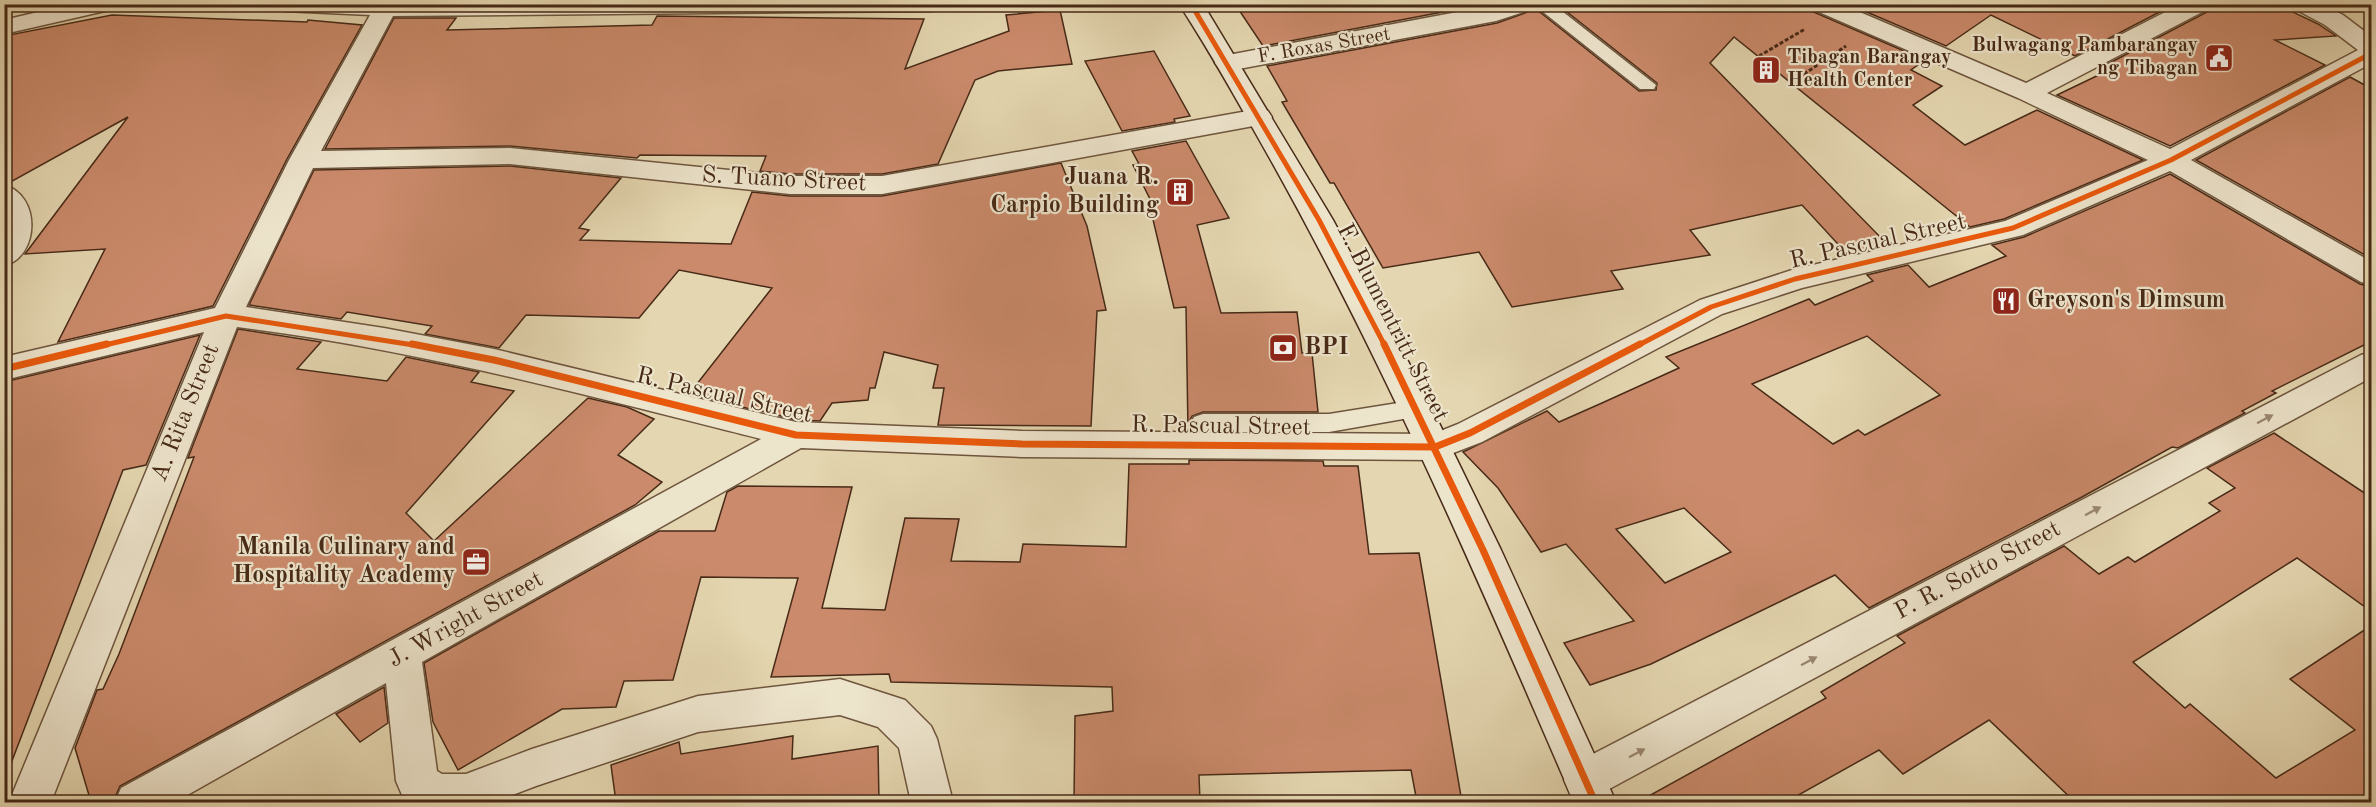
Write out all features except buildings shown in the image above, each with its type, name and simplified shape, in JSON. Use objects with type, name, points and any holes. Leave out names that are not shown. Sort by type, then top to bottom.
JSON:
[{"type":"street","points":[[4,27],[106,4]]},
{"type":"street","points":[[284,4],[387,7],[931,4]]},
{"type":"street","name":"F. Blumentritt Street","points":[[1191,4],[1228,63],[1342,262],[1417,409],[1590,791]]},
{"type":"street","name":"F. Roxas Street","points":[[1228,63],[1496,14],[1525,4]]},
{"type":"street","points":[[2028,93],[2200,4]]},
{"type":"street","points":[[2303,4],[2334,20],[2372,51]]},
{"type":"street","name":"A. Rita Street","points":[[30,802],[226,316],[303,160],[387,7]]},
{"type":"street","points":[[1849,13],[2170,160],[2372,276]]},
{"type":"street","name":"R. Pascual Street","points":[[4,369],[226,316],[384,339],[494,360],[796,435],[1022,444],[1435,447],[1470,433],[1711,306],[1795,279],[2013,228],[2170,160],[2372,51]]},
{"type":"street","name":"S. Tuano Street","points":[[303,160],[510,156],[790,185],[882,185],[1259,117]]},
{"type":"street","points":[[4,194],[15,205],[19,225],[14,245],[4,256]]},
{"type":"street","name":"P. R. Sotto Street","points":[[1590,791],[2372,363]]},
{"type":"street","name":"J. Wright Street","points":[[136,802],[796,435]]},
{"type":"street","points":[[402,656],[417,781],[435,794],[466,794],[532,768],[698,714],[840,697],[891,713],[917,739],[932,802]]},
{"type":"lane","points":[[1541,4],[1647,85]]},
{"type":"lane","points":[[1203,423],[1329,423],[1417,409]]},
{"type":"path","points":[[1759,56],[1849,13]]},
{"type":"path","points":[[1804,74],[1849,13]]},
{"type":"cycle path","points":[[1191,4],[1273,140],[1362,301],[1444,466],[1595,802]]},
{"type":"cycle path","points":[[4,369],[226,316],[384,339],[494,360],[796,435],[1022,444],[1435,447],[1470,433],[1711,307],[1795,279],[2013,228],[2171,160],[2372,53]]},
{"type":"place","name":"Bulwagang Pambarangay ng Tibagan","points":[[2219,58]]},
{"type":"place","name":"Tibagan Barangay Health Center","points":[[1766,70]]},
{"type":"place","name":"Juana R. Carpio Building","points":[[1180,192]]},
{"type":"place","name":"Greyson's Dimsum","points":[[2006,301]]},
{"type":"place","name":"BPI","points":[[1283,348]]},
{"type":"place","name":"Manila Culinary and Hospitality Academy","points":[[476,562]]}]
